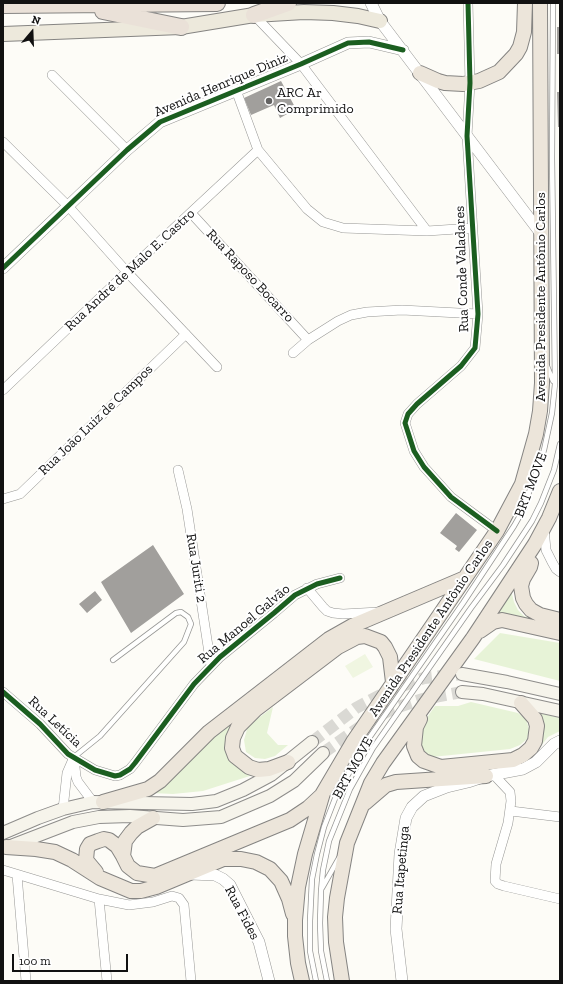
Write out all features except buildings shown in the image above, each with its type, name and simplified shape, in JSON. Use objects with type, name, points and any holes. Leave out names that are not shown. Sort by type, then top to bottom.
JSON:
[{"type":"highway","points":[[3,5],[217,3]]},
{"type":"highway","points":[[254,15],[288,3]]},
{"type":"highway","points":[[420,73],[445,83],[470,83],[494,75],[516,54],[523,36],[525,3]]},
{"type":"highway","name":"Avenida Presidente Antônio Carlos","points":[[302,981],[295,936],[298,887],[305,854],[323,793],[353,742],[497,531],[522,484],[528,466],[540,411],[542,383],[540,3]]},
{"type":"highway","points":[[70,4],[181,27]]},
{"type":"highway","points":[[342,981],[336,942],[335,917],[340,880],[347,843],[371,783],[383,763],[473,638],[535,544],[549,518],[560,491]]},
{"type":"highway","points":[[535,544],[530,567],[523,579],[521,591],[522,598],[536,613],[560,620]]},
{"type":"highway","points":[[98,802],[148,789],[160,781],[209,732],[329,638],[352,626],[465,578]]},
{"type":"highway","points":[[473,638],[493,622],[502,620],[560,633]]},
{"type":"highway","points":[[288,762],[269,769],[258,770],[249,767],[236,756],[232,748],[233,738],[238,726],[255,710],[338,647],[357,637],[366,636],[373,638],[385,647],[390,657],[393,682]]},
{"type":"highway","points":[[423,709],[416,727],[414,740],[415,751],[424,761],[441,767],[513,760],[523,755],[531,748],[535,741],[537,726],[535,719],[521,702]]},
{"type":"highway","points":[[361,806],[386,785],[396,782],[490,775]]},
{"type":"highway","points":[[100,878],[86,860],[87,849],[90,844],[104,839],[109,840],[117,846],[128,866],[137,873],[155,876],[290,820],[308,808],[323,793]]},
{"type":"highway","points":[[123,856],[125,841],[131,832],[153,818]]},
{"type":"highway","points":[[4,848],[36,849],[55,852],[72,860],[100,878],[131,891],[141,891],[156,887],[223,859],[241,859],[256,862],[270,869],[281,881],[289,899],[295,920]]},
{"type":"main road","points":[[3,34],[181,27],[254,15],[304,12],[333,13],[358,16],[380,21]]},
{"type":"main road","points":[[462,674],[560,694]]},
{"type":"main road","points":[[462,692],[483,694],[560,711]]},
{"type":"main road","points":[[3,833],[63,809],[98,802],[192,804],[216,800],[243,790],[271,775],[312,742]]},
{"type":"main road","points":[[4,848],[73,822],[99,817],[130,816],[183,820],[221,817],[270,796],[294,781],[323,754]]},
{"type":"street","points":[[371,3],[380,21],[542,235]]},
{"type":"street","name":"Rua Conde Valadares","points":[[468,3],[470,83],[467,136],[478,314],[475,348],[460,366],[408,414],[405,423],[414,451],[424,467],[451,497],[497,531]]},
{"type":"street","points":[[254,15],[301,64],[427,231]]},
{"type":"street","name":"Avenida Henrique Diniz","points":[[3,268],[126,150],[160,122],[348,43],[369,42],[403,50]]},
{"type":"street","points":[[52,75],[126,150]]},
{"type":"street","points":[[236,90],[258,150],[307,209],[323,222],[343,228],[427,231],[472,228]]},
{"type":"street","points":[[3,142],[68,206],[127,272],[218,367]]},
{"type":"street","name":"Rua André de Malo E. Castro","points":[[3,390],[258,150]]},
{"type":"street","name":"Rua Raposo Bocarro","points":[[192,213],[308,340]]},
{"type":"street","points":[[293,353],[308,340],[338,321],[351,315],[367,312],[402,310],[478,314]]},
{"type":"street","name":"Rua João Luiz de Campos","points":[[3,499],[20,494],[186,334]]},
{"type":"street","name":"Rua Juriti 2","points":[[178,470],[187,509],[211,666]]},
{"type":"street","points":[[544,527],[546,550],[554,566],[560,572]]},
{"type":"street","name":"Rua Manoel Galvão","points":[[115,776],[124,773],[136,763],[194,684],[220,657],[295,595],[317,584],[340,578]]},
{"type":"street","points":[[307,588],[327,611],[333,613],[386,612]]},
{"type":"street","name":"Rua Letícia","points":[[3,692],[40,724],[59,745],[74,757],[95,770],[104,774],[115,776]]},
{"type":"street","name":"Rua Itapetinga","points":[[402,981],[396,930],[400,854],[406,818],[412,807],[424,796],[447,787],[490,775],[523,769],[536,762],[554,744],[560,741]]},
{"type":"street","points":[[74,757],[76,777],[84,792],[98,802]]},
{"type":"street","name":"Rua Letícia","points":[[63,809],[67,773],[74,757]]},
{"type":"street","points":[[490,775],[510,792],[511,796],[511,811],[496,864],[495,881],[504,886],[560,899]]},
{"type":"street","points":[[511,811],[560,817]]},
{"type":"street","points":[[3,870],[99,899],[129,904],[154,902],[172,896],[179,898],[184,905],[191,981]]},
{"type":"street","name":"Rua Fides","points":[[189,874],[215,875],[230,885],[259,942],[269,981]]},
{"type":"street","points":[[17,875],[26,981]]},
{"type":"street","points":[[99,899],[107,981]]},
{"type":"lane","name":"BRT MOVE","points":[[316,981],[310,951],[312,879],[324,827],[336,796],[367,741],[463,603],[514,526],[522,512],[544,450],[552,413],[555,384],[552,158],[553,3]]},
{"type":"lane","points":[[542,354],[555,384]]},
{"type":"lane","name":"BRT MOVE","points":[[327,981],[321,951],[320,923],[323,870],[329,841],[350,789],[373,748],[503,565],[532,521],[554,470],[560,444]]},
{"type":"lane","points":[[74,757],[100,736],[184,642],[191,624],[188,617],[181,612],[176,613],[113,660]]},
{"type":"lane","name":"BRT MOVE","points":[[321,891],[347,843]]},
{"type":"green space","points":[[511,590],[518,610],[524,616],[537,621],[492,618]]},
{"type":"green space","points":[[500,633],[560,643],[560,681],[474,659]]},
{"type":"green space","points":[[365,654],[373,667],[353,678],[345,666]]},
{"type":"green space","points":[[310,658],[228,738],[256,774],[203,791],[173,794],[152,793],[216,732]]},
{"type":"green space","points":[[471,702],[518,713],[526,719],[529,729],[527,739],[520,745],[510,749],[432,757],[425,755],[419,749],[419,729],[435,706],[458,706]]},
{"type":"green space","points":[[273,707],[267,733],[278,745],[288,745],[275,756],[265,759],[255,758],[246,752],[244,740],[248,726]]},
{"type":"green space","points":[[535,712],[560,718],[560,731],[548,737],[537,751]]},
{"type":"tunnel","points":[[312,742],[356,708],[388,691],[424,678],[462,674]]},
{"type":"tunnel","points":[[323,753],[367,722],[392,709],[423,699],[462,692]]},
{"type":"cycle path","points":[[468,3],[470,83],[467,136],[478,314],[475,348],[461,366],[417,404],[408,414],[405,423],[414,451],[424,467],[451,497],[497,531]]},
{"type":"cycle path","points":[[3,268],[127,150],[160,122],[348,43],[369,42],[403,50]]},
{"type":"cycle path","points":[[3,692],[40,724],[68,754],[95,770],[115,776],[120,775],[130,769],[194,684],[220,657],[295,595],[317,584],[340,578]]},
{"type":"place","name":"ARC Ar Comprimido","points":[[269,101]]}]
